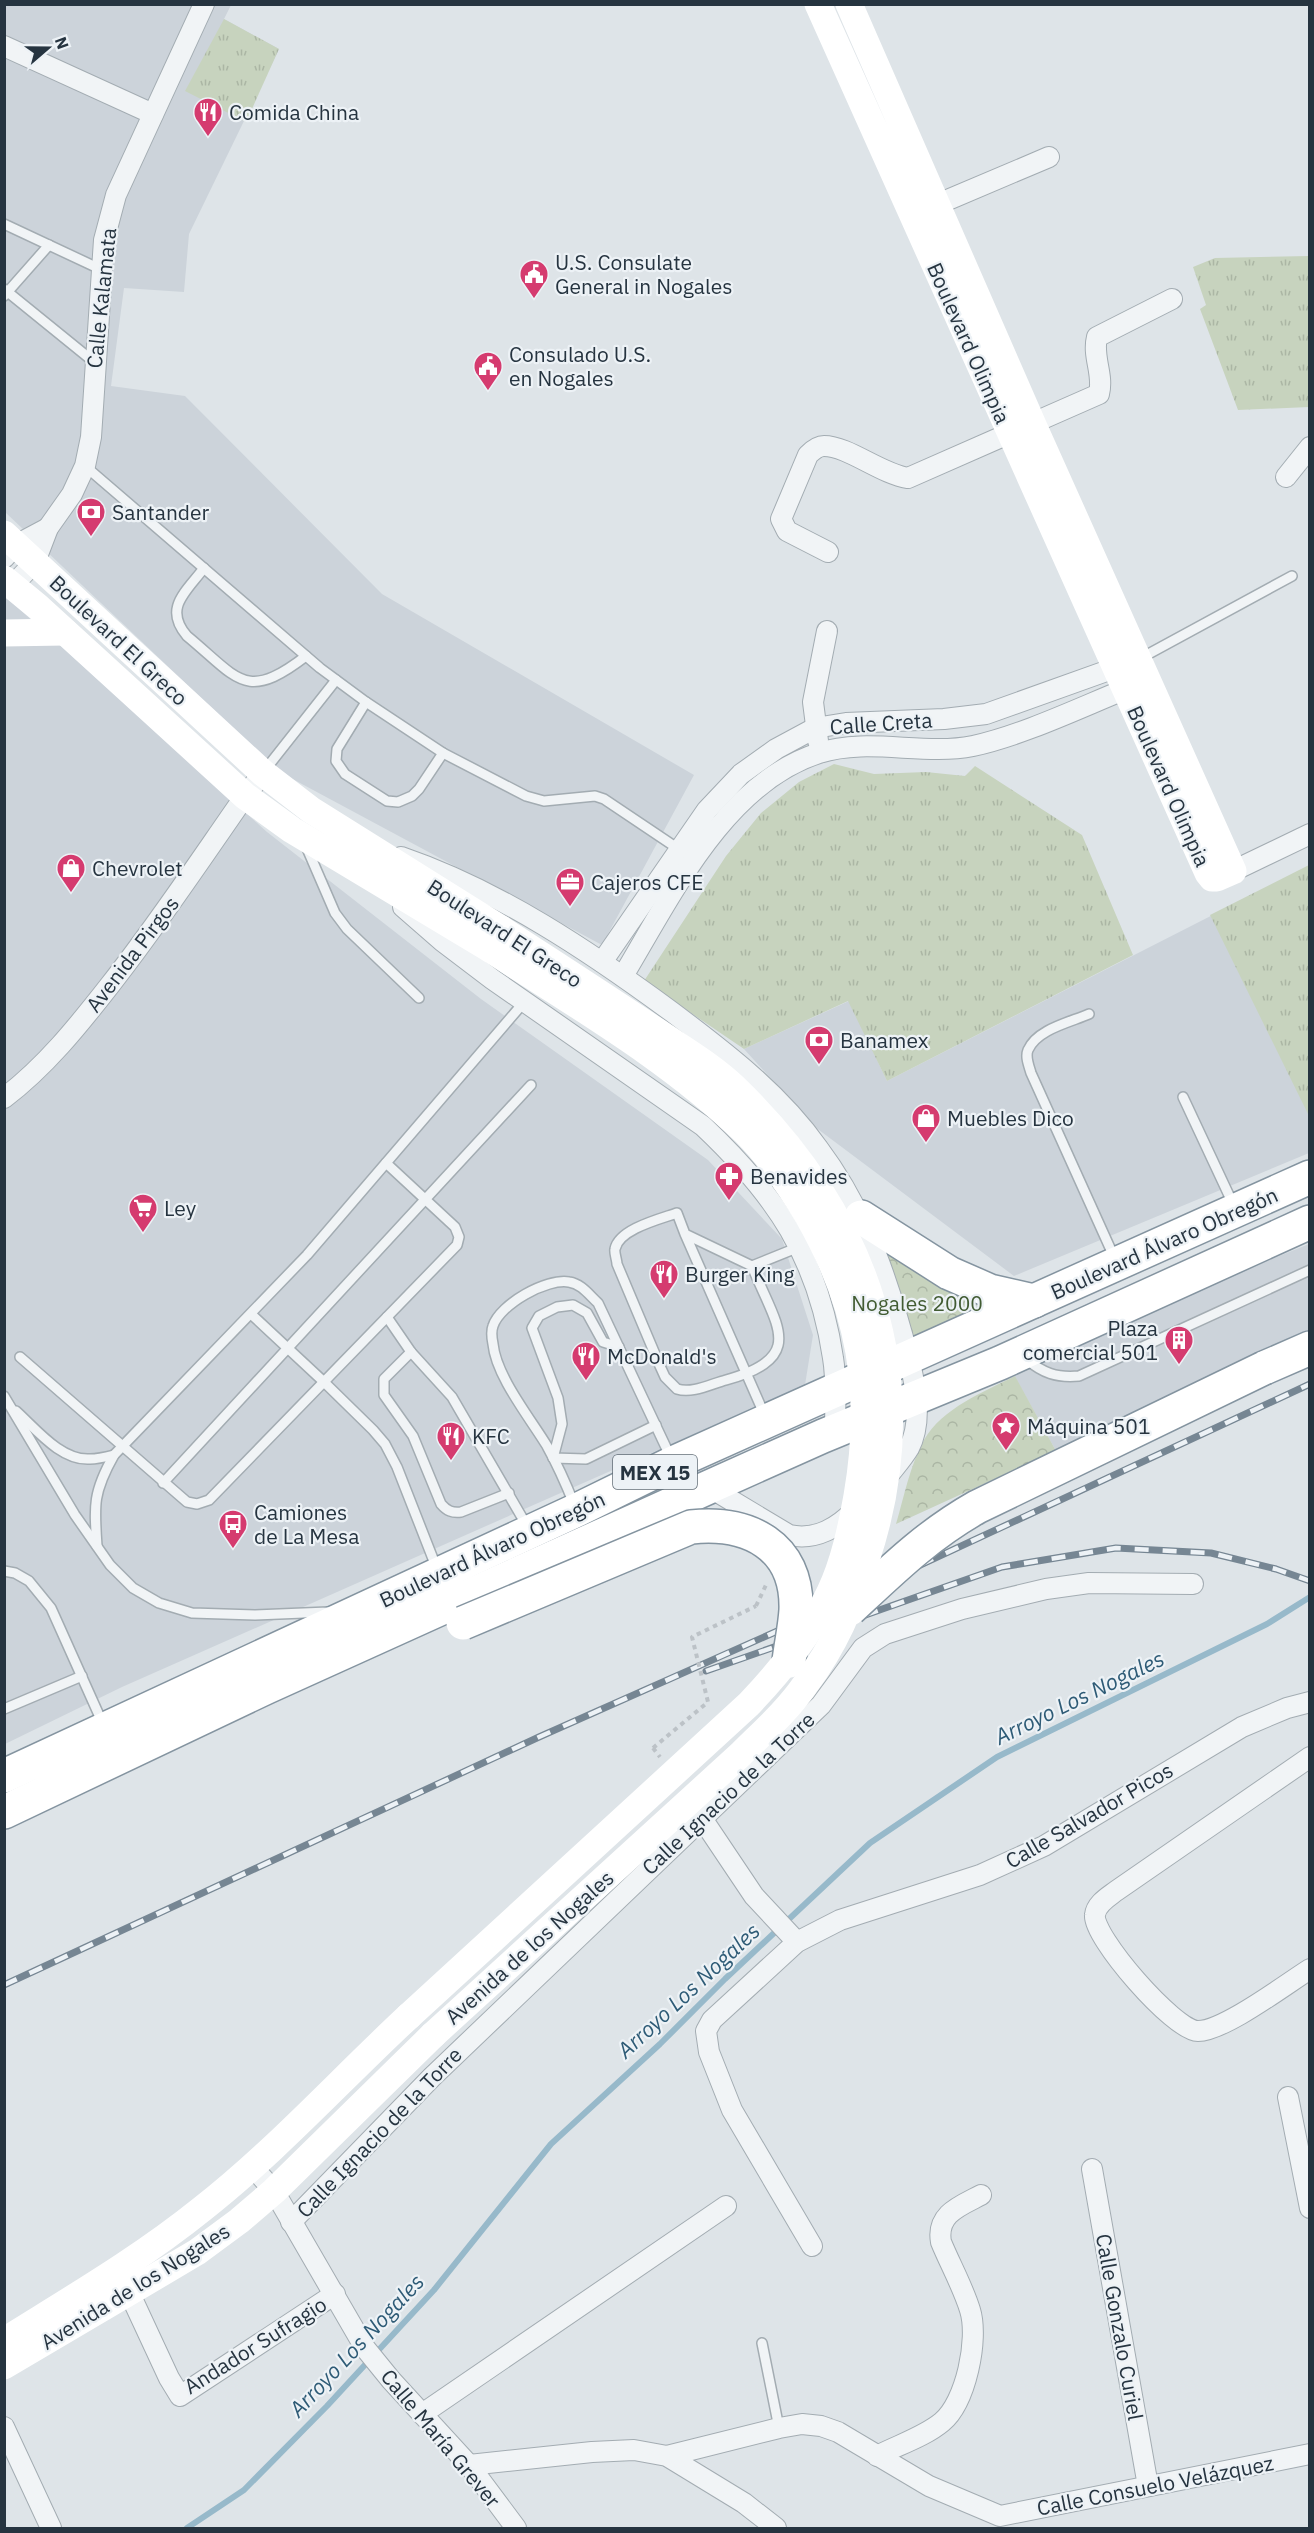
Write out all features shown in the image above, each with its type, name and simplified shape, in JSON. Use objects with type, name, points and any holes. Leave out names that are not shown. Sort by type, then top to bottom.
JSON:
[{"type":"highway","name":"Boulevard Álvaro Obregón","points":[[4,1776],[531,1532],[673,1463],[1310,1177]]},
{"type":"highway","points":[[861,1217],[949,1273],[990,1291],[1034,1301]]},
{"type":"highway","name":"Boulevard Álvaro Obregón","points":[[4,1812],[267,1688],[709,1487],[1019,1353],[1310,1222]]},
{"type":"highway","points":[[850,1609],[930,1536],[959,1517],[1264,1368],[1310,1348]]},
{"type":"highway","points":[[267,1688],[315,1683],[336,1677],[690,1527],[712,1525],[732,1527],[753,1534],[769,1544],[780,1555],[787,1567],[793,1586],[796,1609],[789,1660]]},
{"type":"main road","name":"Boulevard Olimpia","points":[[818,4],[912,215],[1021,430]]},
{"type":"main road","name":"Boulevard Olimpia","points":[[849,4],[937,205],[1021,430],[1127,672],[1208,873],[1212,878],[1217,878],[1233,871]]},
{"type":"main road","name":"Boulevard El Greco","points":[[15,550],[263,773],[311,810],[368,846],[681,1077],[747,1134],[789,1183],[818,1234],[843,1288],[857,1335],[865,1418]]},
{"type":"main road","name":"Boulevard El Greco","points":[[7,586],[65,632],[245,795],[302,836],[367,875],[495,939],[661,1034],[731,1084],[769,1122],[806,1167],[836,1216],[864,1281],[881,1333],[889,1374],[903,1403]]},
{"type":"main road","points":[[4,633],[65,632]]},
{"type":"main road","name":"Avenida de los Nogales","points":[[4,2367],[197,2252],[274,2192],[433,2035],[778,1718],[804,1687],[826,1654],[850,1609],[874,1538],[903,1403]]},
{"type":"main road","name":"Avenida de los Nogales","points":[[4,2341],[150,2247],[202,2209],[252,2166],[409,2016],[749,1704],[789,1660],[814,1623],[831,1590],[850,1536],[862,1469],[865,1418]]},
{"type":"street","name":"Calle Kalamata","points":[[7,586],[15,550],[48,528],[72,494],[85,466],[91,437],[100,269],[104,240],[116,195],[204,4]]},
{"type":"street","points":[[4,46],[153,114]]},
{"type":"street","points":[[912,215],[1049,157]]},
{"type":"street","points":[[828,552],[787,531],[781,519],[808,455],[813,450],[824,446],[838,450],[894,476],[908,478],[1099,394],[1101,384],[1094,349],[1097,337],[1172,299]]},
{"type":"street","points":[[1286,477],[1310,447]]},
{"type":"street","points":[[820,752],[813,702],[827,631]]},
{"type":"street","name":"Calle Creta","points":[[623,976],[707,810],[741,774],[776,749],[815,728],[866,722],[986,714],[1127,672]]},
{"type":"street","name":"Calle Creta","points":[[602,962],[686,855],[740,802],[765,781],[792,765],[820,752],[844,748],[972,746],[1016,732],[1127,672]]},
{"type":"street","points":[[1007,707],[1016,732]]},
{"type":"street","name":"Avenida Pirgos","points":[[4,1098],[44,1064],[89,1012],[140,947],[245,795],[263,773]]},
{"type":"street","points":[[1233,871],[1310,834]]},
{"type":"street","points":[[368,846],[435,869],[472,885],[528,916],[623,976],[718,1047],[783,1106],[818,1148],[861,1217],[882,1270],[908,1358],[903,1403],[915,1423],[909,1448],[879,1487],[848,1517],[830,1530],[813,1536],[789,1535],[709,1487]]},
{"type":"street","points":[[367,875],[442,941],[703,1126],[766,1192],[812,1272],[826,1320],[834,1359],[835,1431]]},
{"type":"street","name":"Calle Ignacio de la Torre","points":[[291,2222],[432,2076],[821,1705],[863,1648],[885,1634],[962,1609],[1046,1589],[1089,1583],[1193,1584]]},
{"type":"street","name":"Calle Salvador Picos","points":[[812,2246],[732,2110],[709,2052],[706,2031],[712,2020],[797,1942],[840,1920],[980,1875],[1044,1846],[1242,1727],[1287,1708],[1310,1702]]},
{"type":"street","points":[[1310,1757],[1116,1892],[1095,1911],[1095,1917],[1099,1931],[1154,2001],[1174,2020],[1191,2031],[1218,2026],[1310,1969]]},
{"type":"street","points":[[701,1817],[754,1896],[797,1942]]},
{"type":"street","points":[[1288,2097],[1310,2208]]},
{"type":"street","name":"Calle María Grever","points":[[252,2166],[274,2192],[365,2348],[391,2380],[469,2465],[516,2529]]},
{"type":"street","name":"Calle Gonzalo Curiel","points":[[1092,2169],[1148,2486]]},
{"type":"street","points":[[877,2456],[942,2422],[960,2395],[966,2376],[973,2329],[970,2311],[939,2234],[946,2215],[981,2195]]},
{"type":"street","points":[[422,2414],[726,2206]]},
{"type":"street","name":"Andador Sufragio","points":[[129,2292],[168,2378],[180,2396],[335,2294]]},
{"type":"street","name":"Calle Consuelo Velázquez","points":[[667,2456],[779,2428],[802,2424],[821,2426],[838,2432],[929,2486],[1001,2522],[1148,2486],[1310,2454]]},
{"type":"street","points":[[4,2427],[51,2529]]},
{"type":"street","points":[[469,2465],[592,2452],[634,2450],[667,2456],[744,2503],[776,2529]]},
{"type":"lane","points":[[4,224],[100,269]]},
{"type":"lane","points":[[49,245],[6,292],[94,362]]},
{"type":"lane","points":[[85,466],[306,656],[366,702],[443,753],[526,796],[544,801],[595,796],[604,799],[686,855]]},
{"type":"lane","points":[[204,568],[178,604],[175,615],[187,636],[236,675],[250,682],[264,682],[276,677],[306,656]]},
{"type":"lane","points":[[1127,672],[1179,639],[1292,576]]},
{"type":"lane","points":[[263,773],[336,680]]},
{"type":"lane","points":[[366,702],[337,749],[336,760],[345,774],[387,801],[398,802],[412,796],[443,753]]},
{"type":"lane","points":[[302,836],[334,913],[347,929],[419,998]]},
{"type":"lane","points":[[97,1546],[95,1499],[102,1476],[114,1455],[307,1255],[525,1001]]},
{"type":"lane","points":[[1089,1014],[1040,1036],[1028,1050],[1027,1057],[1031,1073],[1117,1264]]},
{"type":"lane","points":[[162,1484],[531,1085]]},
{"type":"lane","points":[[1183,1097],[1236,1210]]},
{"type":"lane","points":[[20,1357],[162,1484],[192,1504],[209,1500],[458,1241],[455,1227],[386,1163]]},
{"type":"lane","points":[[685,1234],[752,1266],[778,1330],[779,1345],[770,1362],[746,1374],[682,1391],[671,1384],[660,1366],[617,1264],[615,1249],[622,1237],[637,1228],[677,1213],[685,1234],[746,1374],[767,1421]]},
{"type":"lane","points":[[752,1266],[798,1247]]},
{"type":"lane","points":[[1019,1353],[1049,1375],[1062,1378],[1078,1376],[1310,1270]]},
{"type":"lane","points":[[577,1510],[553,1458],[504,1375],[493,1346],[492,1327],[500,1313],[514,1301],[549,1283],[568,1281],[582,1287],[598,1303],[673,1463]]},
{"type":"lane","points":[[553,1458],[562,1424],[558,1398],[532,1328],[539,1316],[557,1306],[580,1306],[587,1313],[603,1342],[619,1347]]},
{"type":"lane","points":[[251,1314],[374,1430],[385,1444],[397,1467],[439,1574]]},
{"type":"lane","points":[[387,1317],[411,1352],[452,1397],[510,1492],[531,1532]]},
{"type":"lane","points":[[411,1352],[384,1379],[384,1395],[413,1436],[445,1509],[454,1513],[461,1512],[510,1492]]},
{"type":"lane","points":[[7,1400],[50,1442],[68,1455],[90,1460],[114,1455]]},
{"type":"lane","points":[[7,1400],[48,1473],[110,1565],[133,1588],[159,1603],[192,1613],[255,1615],[358,1611]]},
{"type":"lane","points":[[553,1458],[586,1459],[656,1425]]},
{"type":"lane","points":[[4,1571],[15,1573],[29,1581],[51,1608],[106,1729]]},
{"type":"lane","points":[[4,1709],[82,1676]]},
{"type":"lane","points":[[762,2343],[779,2428]]},
{"type":"path","points":[[653,1748],[708,1702],[692,1637],[756,1606]]},
{"type":"shaded area","points":[[4,5],[231,5],[224,19],[279,49],[189,234],[184,292],[124,288],[111,386],[185,396],[382,594],[694,775],[602,945],[287,776],[257,751],[5,512]]},
{"type":"shaded area","points":[[5,596],[267,832],[481,999],[708,1160],[782,1239],[813,1335],[805,1385],[122,1687],[5,1744]]},
{"type":"shaded area","points":[[1309,866],[1309,1153],[1014,1276],[815,1127],[744,1049],[849,1001],[887,1081]]},
{"type":"shaded area","points":[[1309,1244],[1309,1365],[1257,1389],[1056,1451],[1009,1366]]},
{"type":"green space","points":[[224,19],[279,49],[246,122],[185,91]]},
{"type":"green space","points":[[1309,256],[1309,407],[1238,410],[1200,309],[1206,305],[1193,267],[1215,258]]},
{"type":"green space","points":[[834,764],[874,774],[926,772],[965,776],[975,766],[1082,835],[1133,955],[887,1081],[848,1001],[744,1049],[644,981],[726,856],[761,813],[799,782]]},
{"type":"green space","points":[[1309,865],[1309,1116],[1210,915]]},
{"type":"green space","name":"Nogales 2000","points":[[866,1231],[980,1304],[899,1349]]},
{"type":"green space","points":[[1015,1376],[1056,1451],[896,1524],[915,1460],[932,1429],[941,1419],[965,1402]]},
{"type":"waterway","name":"Arroyo Los Nogales","points":[[187,2528],[244,2490],[327,2406],[434,2290],[551,2144],[660,2044],[725,1979],[870,1843],[997,1757],[1267,1624],[1310,1597]]},
{"type":"railway","points":[[4,1985],[539,1737],[791,1625],[1310,1384]]},
{"type":"railway","points":[[706,1671],[1002,1567],[1116,1548],[1211,1553],[1276,1569],[1310,1581]]},
{"type":"place","name":"Comida China","points":[[208,138]]},
{"type":"place","name":"U.S. Consulate General in Nogales","points":[[534,300]]},
{"type":"place","name":"Consulado U.S. en Nogales","points":[[488,392]]},
{"type":"place","name":"Santander","points":[[91,538]]},
{"type":"place","name":"Chevrolet","points":[[71,894]]},
{"type":"place","name":"Cajeros CFE","points":[[570,908]]},
{"type":"place","name":"Banamex","points":[[819,1066]]},
{"type":"place","name":"Muebles Dico","points":[[926,1144]]},
{"type":"place","name":"Benavides","points":[[729,1202]]},
{"type":"place","name":"Ley","points":[[143,1234]]},
{"type":"place","name":"Burger King","points":[[664,1300]]},
{"type":"place","name":"Plaza comercial 501","points":[[1179,1366]]},
{"type":"place","name":"McDonald's","points":[[586,1382]]},
{"type":"place","name":"Máquina 501","points":[[1006,1452]]},
{"type":"place","name":"KFC","points":[[451,1462]]},
{"type":"place","name":"Camiones de La Mesa","points":[[233,1550]]}]
